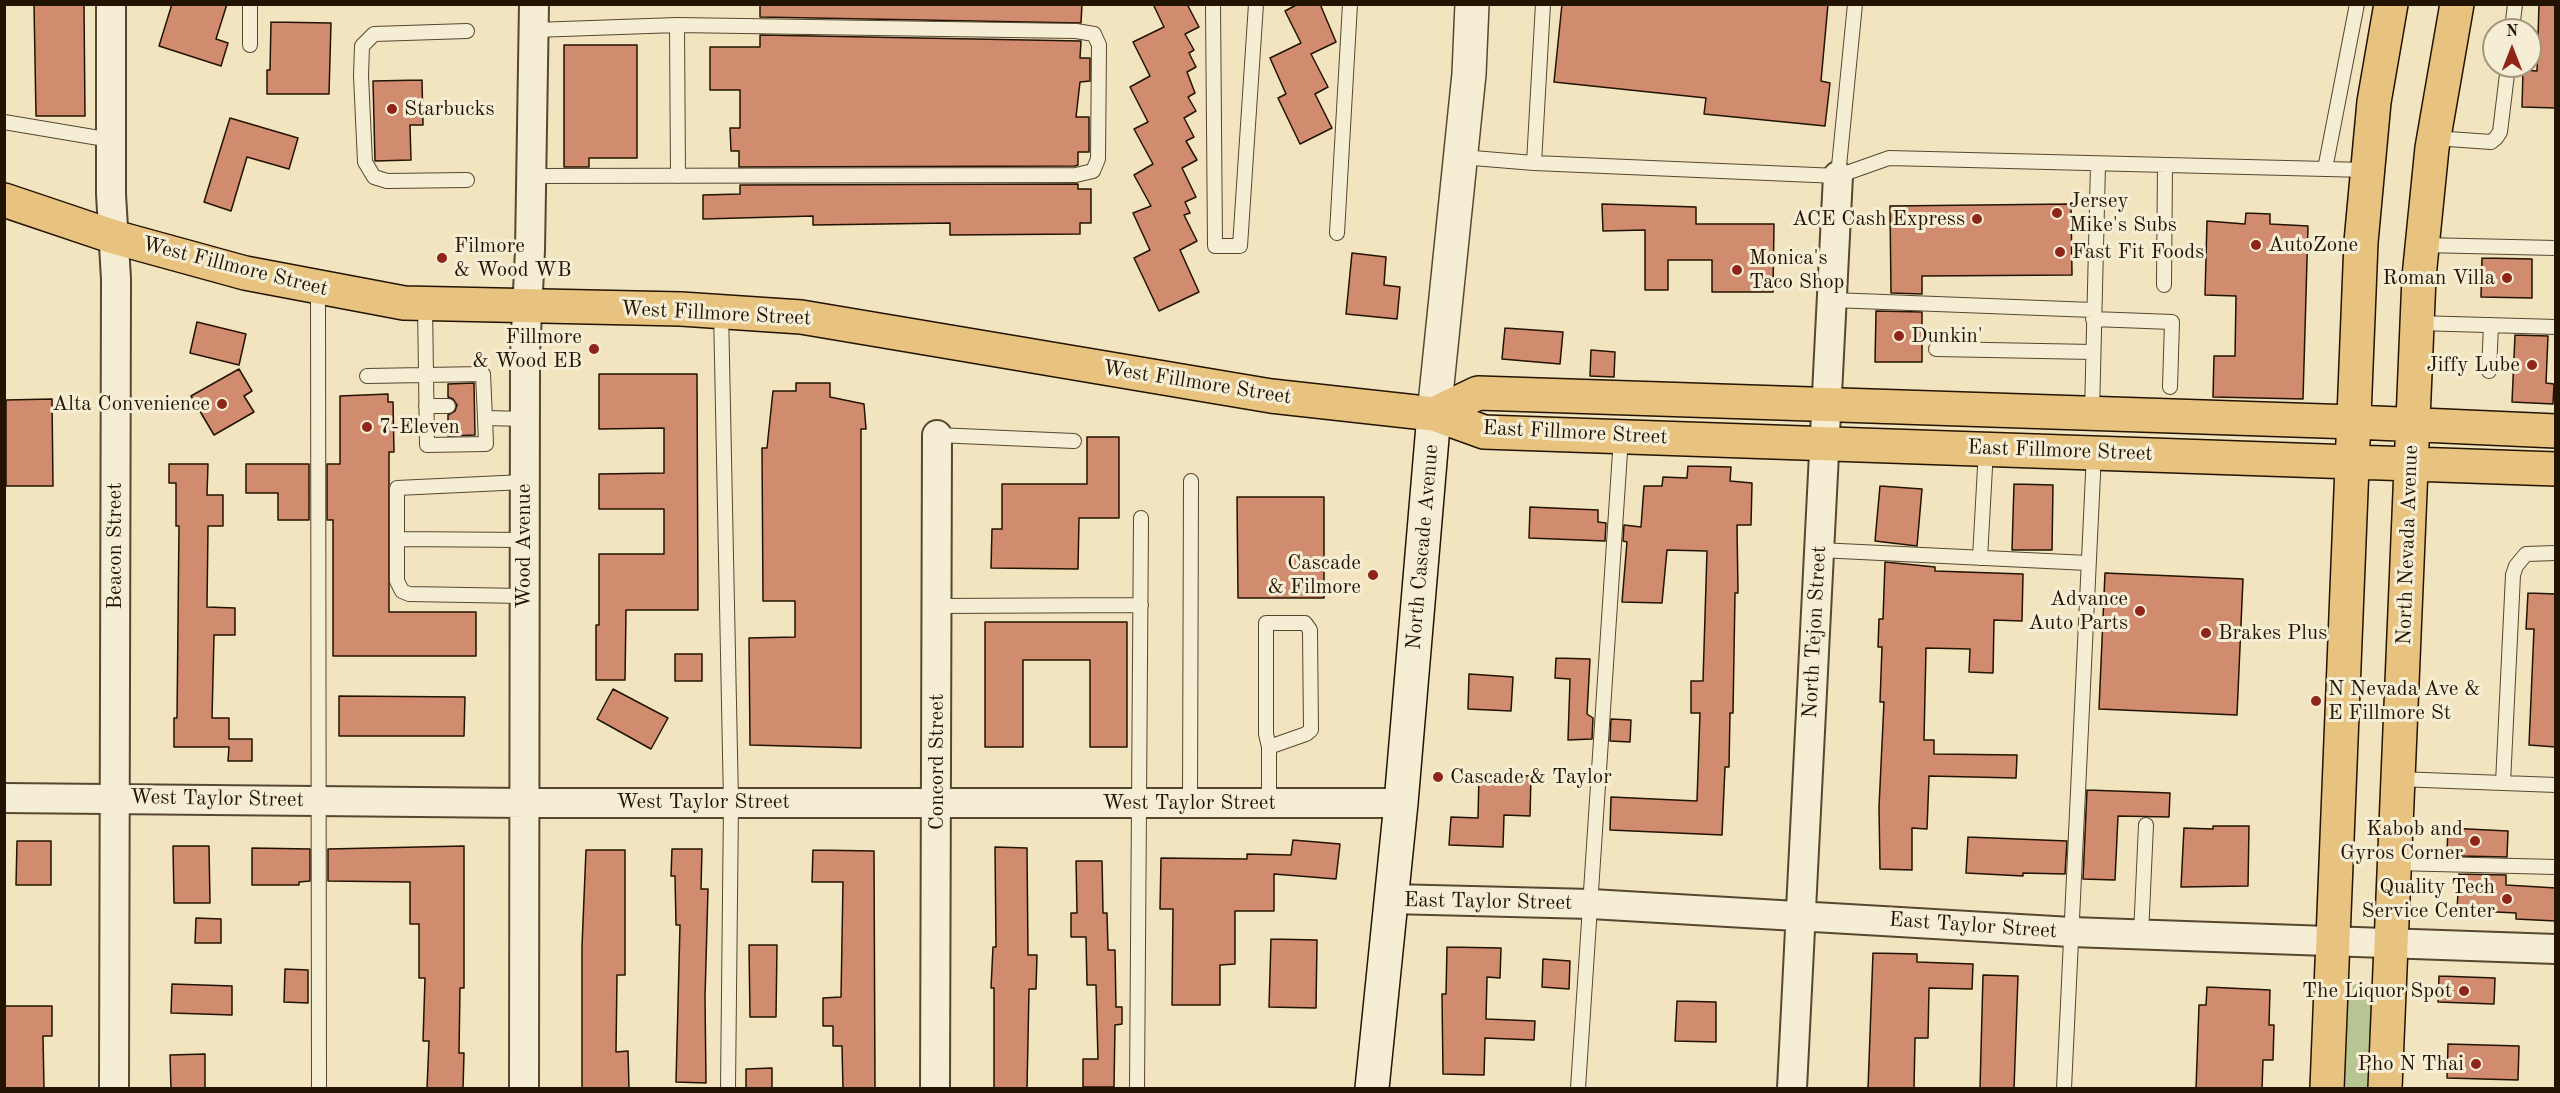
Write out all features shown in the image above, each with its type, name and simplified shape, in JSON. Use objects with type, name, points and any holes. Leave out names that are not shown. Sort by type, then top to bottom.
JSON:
[{"type":"main road","name":"North Cascade Avenue","points":[[1372,1089],[1401,803],[1434,414],[1469,74],[1472,4]]},
{"type":"main road","points":[[2328,1089],[2352,462],[2366,170],[2374,102],[2391,4]]},
{"type":"main road","name":"North Nevada Avenue","points":[[2385,1089],[2422,245],[2434,138],[2457,4]]},
{"type":"main road","name":"West Fillmore Street","points":[[4,200],[114,237],[245,273],[318,289],[425,304],[721,310],[860,325],[1271,396],[1434,414]]},
{"type":"main road","name":"East Fillmore Street","points":[[1434,414],[1478,393],[2354,422],[2556,431]]},
{"type":"main road","name":"East Fillmore Street","points":[[1434,414],[1484,432],[1823,442],[2556,470]]},
{"type":"street","name":"Beacon Street","points":[[111,4],[114,237],[114,1089]]},
{"type":"street","name":"Wood Avenue","points":[[524,1089],[524,482],[534,17]]},
{"type":"street","name":"North Tejon Street","points":[[1792,1089],[1838,176]]},
{"type":"street","name":"Concord Street","points":[[935,1089],[938,801],[937,435]]},
{"type":"street","name":"West Taylor Street","points":[[4,798],[523,803],[938,801],[1401,803]]},
{"type":"street","name":"East Taylor Street","points":[[1391,899],[1591,904],[1802,914],[2071,932],[2556,949]]},
{"type":"lane","points":[[250,4],[250,45]]},
{"type":"lane","points":[[1214,4],[1215,246],[1240,246],[1256,4]]},
{"type":"lane","points":[[1337,233],[1350,4]]},
{"type":"lane","points":[[1533,163],[1543,4]]},
{"type":"lane","points":[[1838,176],[1855,4]]},
{"type":"lane","points":[[2325,169],[2357,4]]},
{"type":"lane","points":[[531,176],[1076,175],[1093,171],[1098,159],[1100,45],[1094,34],[1077,31],[677,25],[534,17]]},
{"type":"lane","points":[[677,25],[678,176]]},
{"type":"lane","points":[[466,31],[374,34],[362,46],[361,76],[365,162],[374,177],[387,181],[467,180]]},
{"type":"lane","points":[[2434,138],[2491,142],[2496,138],[2500,132],[2507,78]]},
{"type":"lane","points":[[4,122],[111,140]]},
{"type":"lane","points":[[1461,157],[1533,163],[1838,176],[1889,158],[2366,170]]},
{"type":"lane","points":[[2092,413],[2098,164]]},
{"type":"lane","points":[[2164,285],[2165,165]]},
{"type":"lane","points":[[2422,245],[2556,248]]},
{"type":"lane","points":[[318,289],[318,1089]]},
{"type":"lane","points":[[1832,300],[2093,315],[2172,322],[2170,387]]},
{"type":"lane","points":[[367,376],[425,374],[483,374],[482,410],[486,444],[427,445],[425,374],[425,304]]},
{"type":"lane","points":[[721,310],[730,802],[728,1089]]},
{"type":"lane","points":[[2417,323],[2556,327]]},
{"type":"lane","points":[[2489,371],[2491,325]]},
{"type":"lane","points":[[1936,349],[2093,352]]},
{"type":"lane","points":[[426,406],[448,406]]},
{"type":"lane","points":[[482,410],[525,419]]},
{"type":"lane","points":[[937,435],[1074,441]]},
{"type":"lane","points":[[1578,1089],[1621,437]]},
{"type":"lane","points":[[1980,558],[1986,449]]},
{"type":"lane","points":[[2064,1089],[2094,453]]},
{"type":"lane","points":[[1190,802],[1191,481]]},
{"type":"lane","points":[[524,482],[397,488],[397,581],[402,591],[409,594],[524,596]]},
{"type":"lane","points":[[1137,1089],[1141,518]]},
{"type":"lane","points":[[398,539],[524,540]]},
{"type":"lane","points":[[1819,550],[2088,563]]},
{"type":"lane","points":[[2504,783],[2513,575],[2516,566],[2526,554],[2556,554]]},
{"type":"lane","points":[[938,606],[1141,605]]},
{"type":"lane","points":[[1269,747],[1306,735],[1311,730],[1310,630],[1305,623],[1266,623],[1266,734],[1269,747],[1269,803]]},
{"type":"lane","points":[[2398,779],[2556,785]]},
{"type":"lane","points":[[2141,935],[2146,825]]},
{"type":"lane","points":[[2394,863],[2556,867]]},
{"type":"green space","points":[[2366,984],[2374,994],[2372,1088],[2340,1088],[2345,996],[2352,985]]},
{"type":"building","points":[[34,4],[84,4],[85,116],[36,116]]},
{"type":"building","points":[[172,4],[227,4],[216,39],[228,43],[221,66],[159,46]]},
{"type":"building","points":[[760,4],[1082,4],[1081,23],[760,17]]},
{"type":"building","points":[[1153,4],[1187,4],[1199,27],[1185,34],[1194,50],[1189,53],[1196,67],[1187,72],[1195,93],[1188,97],[1196,111],[1184,118],[1194,137],[1186,141],[1197,160],[1182,168],[1196,197],[1185,202],[1190,213],[1184,215],[1197,241],[1180,250],[1199,292],[1159,311],[1134,258],[1150,250],[1133,213],[1151,206],[1134,175],[1153,164],[1134,129],[1148,122],[1130,87],[1150,76],[1133,42],[1164,27]]},
{"type":"building","points":[[1298,4],[1320,4],[1336,42],[1311,54],[1328,87],[1315,94],[1332,128],[1300,144],[1278,98],[1286,94],[1270,58],[1301,43],[1285,11]]},
{"type":"building","points":[[1562,4],[1828,4],[1821,81],[1830,83],[1825,126],[1704,114],[1706,98],[1554,82]]},
{"type":"building","points":[[2539,4],[2556,4],[2556,108],[2522,107],[2523,78],[2542,78],[2542,18],[2539,18]]},
{"type":"building","points":[[271,22],[331,23],[329,94],[267,94]]},
{"type":"building","points":[[760,35],[1081,41],[1080,58],[1090,58],[1090,81],[1080,82],[1076,117],[1089,117],[1089,152],[1078,152],[1078,165],[1075,166],[739,167],[739,151],[731,151],[730,128],[740,128],[740,90],[710,90],[710,47],[760,47]]},
{"type":"building","points":[[564,45],[637,45],[637,158],[589,158],[589,167],[564,167]]},
{"type":"building","points":[[422,80],[423,125],[410,125],[411,160],[375,161],[373,81]]},
{"type":"building","points":[[230,118],[298,138],[289,169],[247,157],[231,211],[204,202]]},
{"type":"building","points":[[1078,184],[1078,189],[1091,189],[1091,223],[1080,223],[1080,234],[950,235],[950,223],[813,225],[813,216],[703,219],[703,195],[740,194],[740,185]]},
{"type":"building","points":[[1602,204],[1696,207],[1696,224],[1774,224],[1773,292],[1712,292],[1712,260],[1668,260],[1668,290],[1645,290],[1645,230],[1603,231]]},
{"type":"building","points":[[2071,204],[2072,275],[1922,276],[1922,294],[1891,293],[1890,206]]},
{"type":"building","points":[[2246,213],[2270,214],[2270,224],[2308,226],[2303,399],[2213,397],[2214,356],[2235,356],[2236,296],[2205,295],[2207,221],[2245,224]]},
{"type":"building","points":[[1352,253],[1386,257],[1384,285],[1400,287],[1397,319],[1346,314]]},
{"type":"building","name":"Roman Villa","points":[[2482,258],[2532,259],[2532,298],[2481,297]]},
{"type":"building","name":"Dunkin'","points":[[1876,311],[1922,312],[1922,362],[1875,362]]},
{"type":"building","points":[[197,322],[246,334],[239,365],[190,353]]},
{"type":"building","points":[[1505,328],[1563,332],[1560,364],[1502,359]]},
{"type":"building","points":[[2515,335],[2548,336],[2546,383],[2554,384],[2553,404],[2512,402]]},
{"type":"building","points":[[1591,350],[1615,352],[1614,377],[1590,376]]},
{"type":"building","name":"Alta Convenience","points":[[239,369],[252,391],[244,396],[254,412],[214,435],[191,396]]},
{"type":"building","points":[[599,374],[697,374],[698,610],[626,610],[625,680],[596,680],[599,554],[664,554],[664,509],[599,509],[599,474],[664,473],[664,428],[599,429]]},
{"type":"building","points":[[474,383],[475,435],[448,436],[448,415],[455,411],[457,405],[453,399],[448,397],[448,384]]},
{"type":"building","points":[[796,383],[830,383],[830,397],[864,404],[866,429],[861,429],[861,748],[750,745],[749,638],[795,637],[795,601],[763,601],[762,448],[767,448],[773,391],[796,391]]},
{"type":"building","points":[[388,394],[388,402],[393,402],[394,452],[389,452],[389,612],[476,612],[476,656],[333,656],[333,520],[327,520],[327,464],[340,464],[340,396]]},
{"type":"building","points":[[52,399],[53,486],[6,486],[6,400]]},
{"type":"building","points":[[1087,437],[1119,437],[1119,518],[1079,518],[1078,569],[991,568],[992,529],[1002,529],[1002,484],[1087,484]]},
{"type":"building","points":[[169,464],[208,464],[207,495],[223,495],[223,526],[208,526],[207,607],[235,608],[235,635],[214,635],[212,718],[229,718],[229,739],[252,739],[252,761],[228,761],[229,747],[174,747],[174,718],[177,718],[179,526],[176,526],[176,483],[169,483]]},
{"type":"building","points":[[246,464],[309,464],[309,520],[278,520],[278,493],[246,493]]},
{"type":"building","points":[[1688,466],[1731,467],[1730,481],[1752,483],[1751,525],[1737,525],[1738,593],[1735,593],[1733,713],[1730,713],[1729,767],[1725,767],[1722,835],[1610,830],[1611,797],[1697,801],[1700,713],[1691,713],[1691,681],[1703,681],[1707,551],[1667,550],[1662,603],[1622,602],[1627,542],[1623,541],[1624,525],[1641,527],[1644,486],[1662,486],[1663,477],[1687,478]]},
{"type":"building","points":[[2014,484],[2053,485],[2052,550],[2012,550]]},
{"type":"building","points":[[1880,486],[1922,489],[1917,546],[1875,541]]},
{"type":"building","points":[[1237,497],[1324,497],[1324,598],[1238,598]]},
{"type":"building","points":[[1530,507],[1598,510],[1598,522],[1606,523],[1605,541],[1529,538]]},
{"type":"building","points":[[1885,562],[1935,567],[1935,571],[2023,574],[2022,621],[1994,620],[1993,673],[1969,672],[1970,649],[1926,648],[1924,740],[1934,740],[1934,754],[2017,755],[2016,778],[1929,776],[1927,829],[1912,828],[1912,870],[1880,869],[1879,807],[1884,702],[1880,702],[1882,647],[1878,647],[1879,619],[1883,619]]},
{"type":"building","points":[[2105,573],[2243,579],[2237,715],[2099,709]]},
{"type":"building","points":[[2528,593],[2556,594],[2556,747],[2529,745],[2534,629],[2526,629]]},
{"type":"building","points":[[985,622],[1127,622],[1127,747],[1090,747],[1090,660],[1023,660],[1023,747],[985,747]]},
{"type":"building","points":[[675,654],[702,654],[702,681],[675,681]]},
{"type":"building","points":[[1556,658],[1590,659],[1587,714],[1593,718],[1592,739],[1568,740],[1570,679],[1555,678]]},
{"type":"building","points":[[1469,674],[1513,677],[1511,711],[1468,709]]},
{"type":"building","points":[[613,689],[668,718],[651,749],[597,719]]},
{"type":"building","points":[[339,696],[465,697],[464,736],[339,736]]},
{"type":"building","points":[[1611,719],[1631,720],[1630,742],[1610,741]]},
{"type":"building","points":[[1479,774],[1531,776],[1530,816],[1504,815],[1503,847],[1449,845],[1451,817],[1478,818]]},
{"type":"building","points":[[2087,790],[2170,793],[2169,817],[2118,816],[2115,880],[2083,879]]},
{"type":"building","points":[[2213,826],[2249,826],[2248,886],[2181,887],[2184,828],[2213,829]]},
{"type":"building","points":[[2448,828],[2508,831],[2507,857],[2460,856],[2460,852],[2447,852]]},
{"type":"building","points":[[1968,837],[2067,841],[2065,874],[2023,873],[2023,876],[1966,873]]},
{"type":"building","points":[[1293,840],[1340,844],[1336,879],[1274,874],[1274,911],[1235,911],[1235,964],[1220,965],[1220,1005],[1172,1005],[1173,909],[1160,909],[1161,858],[1247,859],[1247,854],[1291,855]]},
{"type":"building","points":[[17,841],[51,841],[51,885],[16,885]]},
{"type":"building","points":[[173,846],[209,846],[210,903],[174,903]]},
{"type":"building","points":[[464,846],[464,988],[460,988],[459,1053],[464,1053],[463,1089],[427,1089],[429,1041],[423,1041],[425,978],[419,978],[419,924],[410,924],[410,882],[328,881],[328,849]]},
{"type":"building","points":[[995,847],[1027,848],[1028,955],[1037,955],[1036,989],[1029,989],[1027,1089],[994,1089],[994,988],[991,988],[993,947],[996,947]]},
{"type":"building","points":[[252,848],[310,849],[310,881],[299,882],[299,885],[252,885]]},
{"type":"building","points":[[672,849],[702,849],[701,889],[708,889],[705,997],[706,1083],[676,1082],[680,925],[676,925],[675,876],[671,876]]},
{"type":"building","points":[[586,850],[625,850],[625,975],[617,975],[616,1052],[628,1051],[629,1089],[582,1089],[582,946]]},
{"type":"building","points":[[813,850],[874,851],[875,1089],[843,1089],[842,1046],[833,1046],[833,1026],[823,1026],[823,998],[841,997],[843,882],[812,882]]},
{"type":"building","points":[[1076,861],[1102,861],[1103,913],[1107,913],[1108,950],[1115,950],[1116,1007],[1122,1007],[1122,1024],[1115,1025],[1114,1087],[1083,1087],[1083,1059],[1098,1059],[1096,985],[1087,985],[1086,937],[1071,937],[1071,913],[1077,913]]},
{"type":"building","name":"Quality Tech Service Center","points":[[2459,874],[2506,875],[2506,885],[2556,888],[2556,921],[2516,919],[2516,913],[2457,910]]},
{"type":"building","points":[[196,918],[221,919],[221,943],[195,943]]},
{"type":"building","points":[[1271,939],[1317,940],[1316,1008],[1269,1007]]},
{"type":"building","points":[[749,945],[777,945],[776,1017],[750,1017]]},
{"type":"building","points":[[1447,947],[1501,948],[1500,978],[1487,977],[1486,1019],[1535,1021],[1534,1040],[1485,1038],[1484,1075],[1443,1074],[1442,994],[1446,994]]},
{"type":"building","points":[[1873,953],[1917,954],[1917,962],[1973,964],[1972,989],[1929,988],[1928,1038],[1915,1038],[1914,1089],[1868,1089]]},
{"type":"building","points":[[1543,959],[1570,961],[1569,989],[1542,987]]},
{"type":"building","points":[[285,969],[308,970],[308,1003],[284,1002]]},
{"type":"building","points":[[1983,975],[2018,976],[2014,1089],[1980,1089]]},
{"type":"building","points":[[2439,976],[2495,978],[2494,1004],[2438,1002]]},
{"type":"building","points":[[172,984],[232,986],[232,1015],[171,1013]]},
{"type":"building","points":[[2207,987],[2270,990],[2269,1025],[2274,1025],[2273,1060],[2263,1060],[2262,1089],[2196,1089],[2199,1005],[2206,1005]]},
{"type":"building","points":[[1677,1001],[1716,1002],[1716,1042],[1675,1041]]},
{"type":"building","points":[[4,1006],[52,1006],[52,1036],[43,1036],[44,1089],[4,1089]]},
{"type":"building","points":[[2448,1044],[2519,1046],[2518,1080],[2447,1078]]},
{"type":"building","points":[[205,1054],[205,1089],[171,1089],[170,1055]]},
{"type":"building","points":[[772,1068],[772,1089],[746,1089],[746,1069]]},
{"type":"place","name":"Starbucks","points":[[392,109]]},
{"type":"place","name":"Jersey Mike's Subs","points":[[2057,213]]},
{"type":"place","name":"ACE Cash Express","points":[[1977,219]]},
{"type":"place","name":"AutoZone","points":[[2256,245]]},
{"type":"place","name":"Fast Fit Foods","points":[[2060,252]]},
{"type":"place","name":"Filmore & Wood WB","points":[[442,258]]},
{"type":"place","name":"Monica's Taco Shop","points":[[1737,270]]},
{"type":"place","name":"Roman Villa","points":[[2507,278]]},
{"type":"place","name":"Dunkin'","points":[[1899,336]]},
{"type":"place","name":"Fillmore & Wood EB","points":[[594,349]]},
{"type":"place","name":"Jiffy Lube","points":[[2532,365]]},
{"type":"place","name":"Alta Convenience","points":[[222,404]]},
{"type":"place","name":"7-Eleven","points":[[367,427]]},
{"type":"place","name":"Cascade & Filmore","points":[[1373,575]]},
{"type":"place","name":"Advance Auto Parts","points":[[2140,611]]},
{"type":"place","name":"Brakes Plus","points":[[2206,633]]},
{"type":"place","name":"N Nevada Ave & E Fillmore St","points":[[2316,701]]},
{"type":"place","name":"Cascade & Taylor","points":[[1438,777]]},
{"type":"place","name":"Kabob and Gyros Corner","points":[[2475,841]]},
{"type":"place","name":"Quality Tech Service Center","points":[[2507,899]]},
{"type":"place","name":"The Liquor Spot","points":[[2464,991]]},
{"type":"place","name":"Pho N Thai","points":[[2476,1064]]}]
